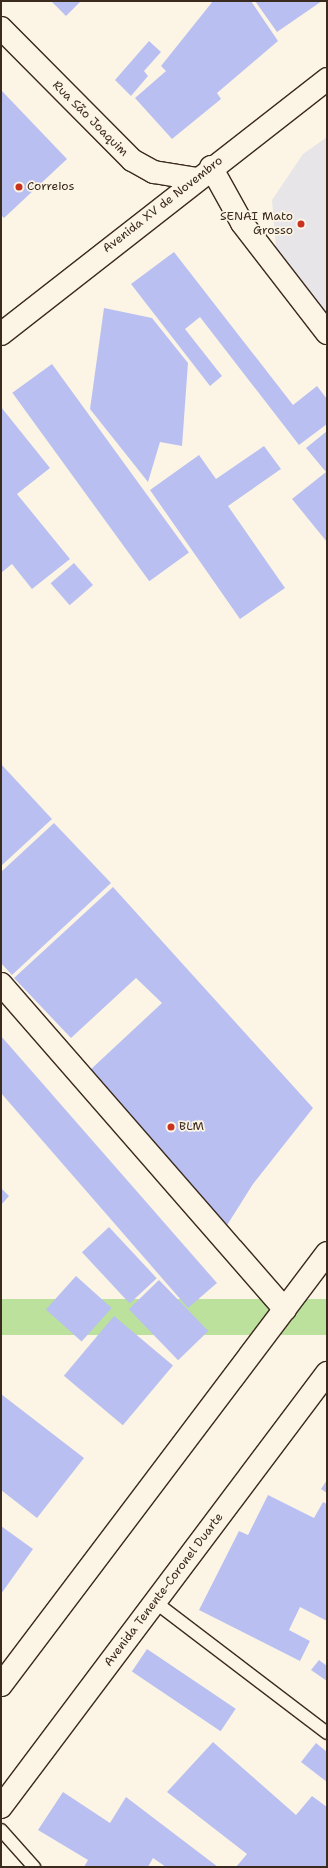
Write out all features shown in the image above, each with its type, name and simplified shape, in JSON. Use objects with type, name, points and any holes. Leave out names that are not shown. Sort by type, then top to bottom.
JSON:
[{"type":"main road","name":"Rua São Joaquim","points":[[1,28],[132,160],[154,172],[204,173]]},
{"type":"main road","name":"Avenida XV de Novembro","points":[[1,334],[204,173],[327,79]]},
{"type":"main road","points":[[204,173],[327,334]]},
{"type":"main road","points":[[1,984],[285,1309]]},
{"type":"main road","points":[[1,1685],[327,1253]]},
{"type":"main road","name":"Avenida Tenente-Coronel Duarte","points":[[1,1807],[327,1373]]},
{"type":"lane","points":[[155,1602],[327,1733]]},
{"type":"lane","points":[[1,1830],[34,1867]]},
{"type":"shaded area","name":"SENAI Mato Grosso","points":[[327,137],[327,314],[276,248],[272,200],[303,154]]},
{"type":"green space","points":[[1,1299],[327,1299],[327,1335],[1,1335]]},
{"type":"building","points":[[51,1],[81,1],[66,16]]},
{"type":"building","points":[[213,1],[251,1],[278,41],[217,93],[221,99],[172,139],[135,98],[166,71],[161,66]]},
{"type":"building","points":[[255,1],[322,1],[277,32]]},
{"type":"building","points":[[149,41],[161,52],[144,71],[148,76],[131,96],[115,80]]},
{"type":"building","name":"Correios","points":[[1,90],[67,159],[4,218],[1,215]]},
{"type":"building","points":[[174,252],[293,405],[317,386],[327,399],[327,424],[299,445],[200,317],[185,329],[222,376],[210,386],[131,284]]},
{"type":"building","points":[[104,308],[152,318],[188,363],[182,446],[160,442],[148,482],[90,409]]},
{"type":"building","points":[[52,364],[189,553],[149,581],[12,393]]},
{"type":"building","points":[[1,407],[50,468],[17,494],[70,559],[32,589],[12,564],[1,573]]},
{"type":"building","points":[[327,431],[327,542],[292,499],[326,472],[306,448]]},
{"type":"building","points":[[264,446],[281,469],[228,506],[285,588],[240,619],[150,490],[199,455],[216,479]]},
{"type":"building","points":[[74,563],[93,585],[70,605],[51,583]]},
{"type":"building","points":[[1,764],[52,819],[1,866]]},
{"type":"building","points":[[54,823],[111,883],[12,975],[1,963],[1,872]]},
{"type":"building","points":[[113,887],[313,1108],[253,1184],[224,1230],[89,1071],[162,1003],[136,978],[71,1038],[14,978]]},
{"type":"building","points":[[1,1036],[217,1283],[188,1308],[1,1093]]},
{"type":"building","points":[[1,1188],[9,1196],[1,1205]]},
{"type":"building","points":[[109,1227],[157,1278],[130,1303],[82,1252]]},
{"type":"building","points":[[76,1276],[112,1308],[82,1342],[46,1309]]},
{"type":"building","points":[[159,1280],[208,1331],[178,1360],[129,1309]]},
{"type":"building","points":[[114,1316],[173,1365],[123,1425],[64,1376]]},
{"type":"building","points":[[1,1394],[84,1458],[37,1518],[1,1490]]},
{"type":"building","points":[[327,1480],[327,1493],[321,1489]]},
{"type":"building","points":[[268,1495],[314,1518],[323,1502],[327,1504],[327,1621],[300,1607],[289,1630],[310,1641],[300,1661],[199,1610],[239,1531],[248,1535]]},
{"type":"building","points":[[1,1526],[33,1549],[1,1594]]},
{"type":"building","points":[[147,1649],[236,1709],[221,1731],[132,1671]]},
{"type":"building","points":[[319,1660],[327,1666],[327,1681],[311,1670]]},
{"type":"building","points":[[213,1742],[296,1815],[312,1796],[327,1807],[327,1867],[236,1867],[247,1854],[167,1792]]},
{"type":"building","points":[[316,1743],[327,1752],[327,1782],[301,1762]]},
{"type":"building","points":[[63,1792],[110,1823],[126,1797],[218,1867],[166,1867],[153,1858],[148,1867],[84,1867],[88,1860],[38,1830]]},
{"type":"place","name":"Correios","points":[[19,187]]},
{"type":"place","name":"SENAI Mato Grosso","points":[[301,224]]},
{"type":"place","name":"BLM","points":[[171,1127]]}]
